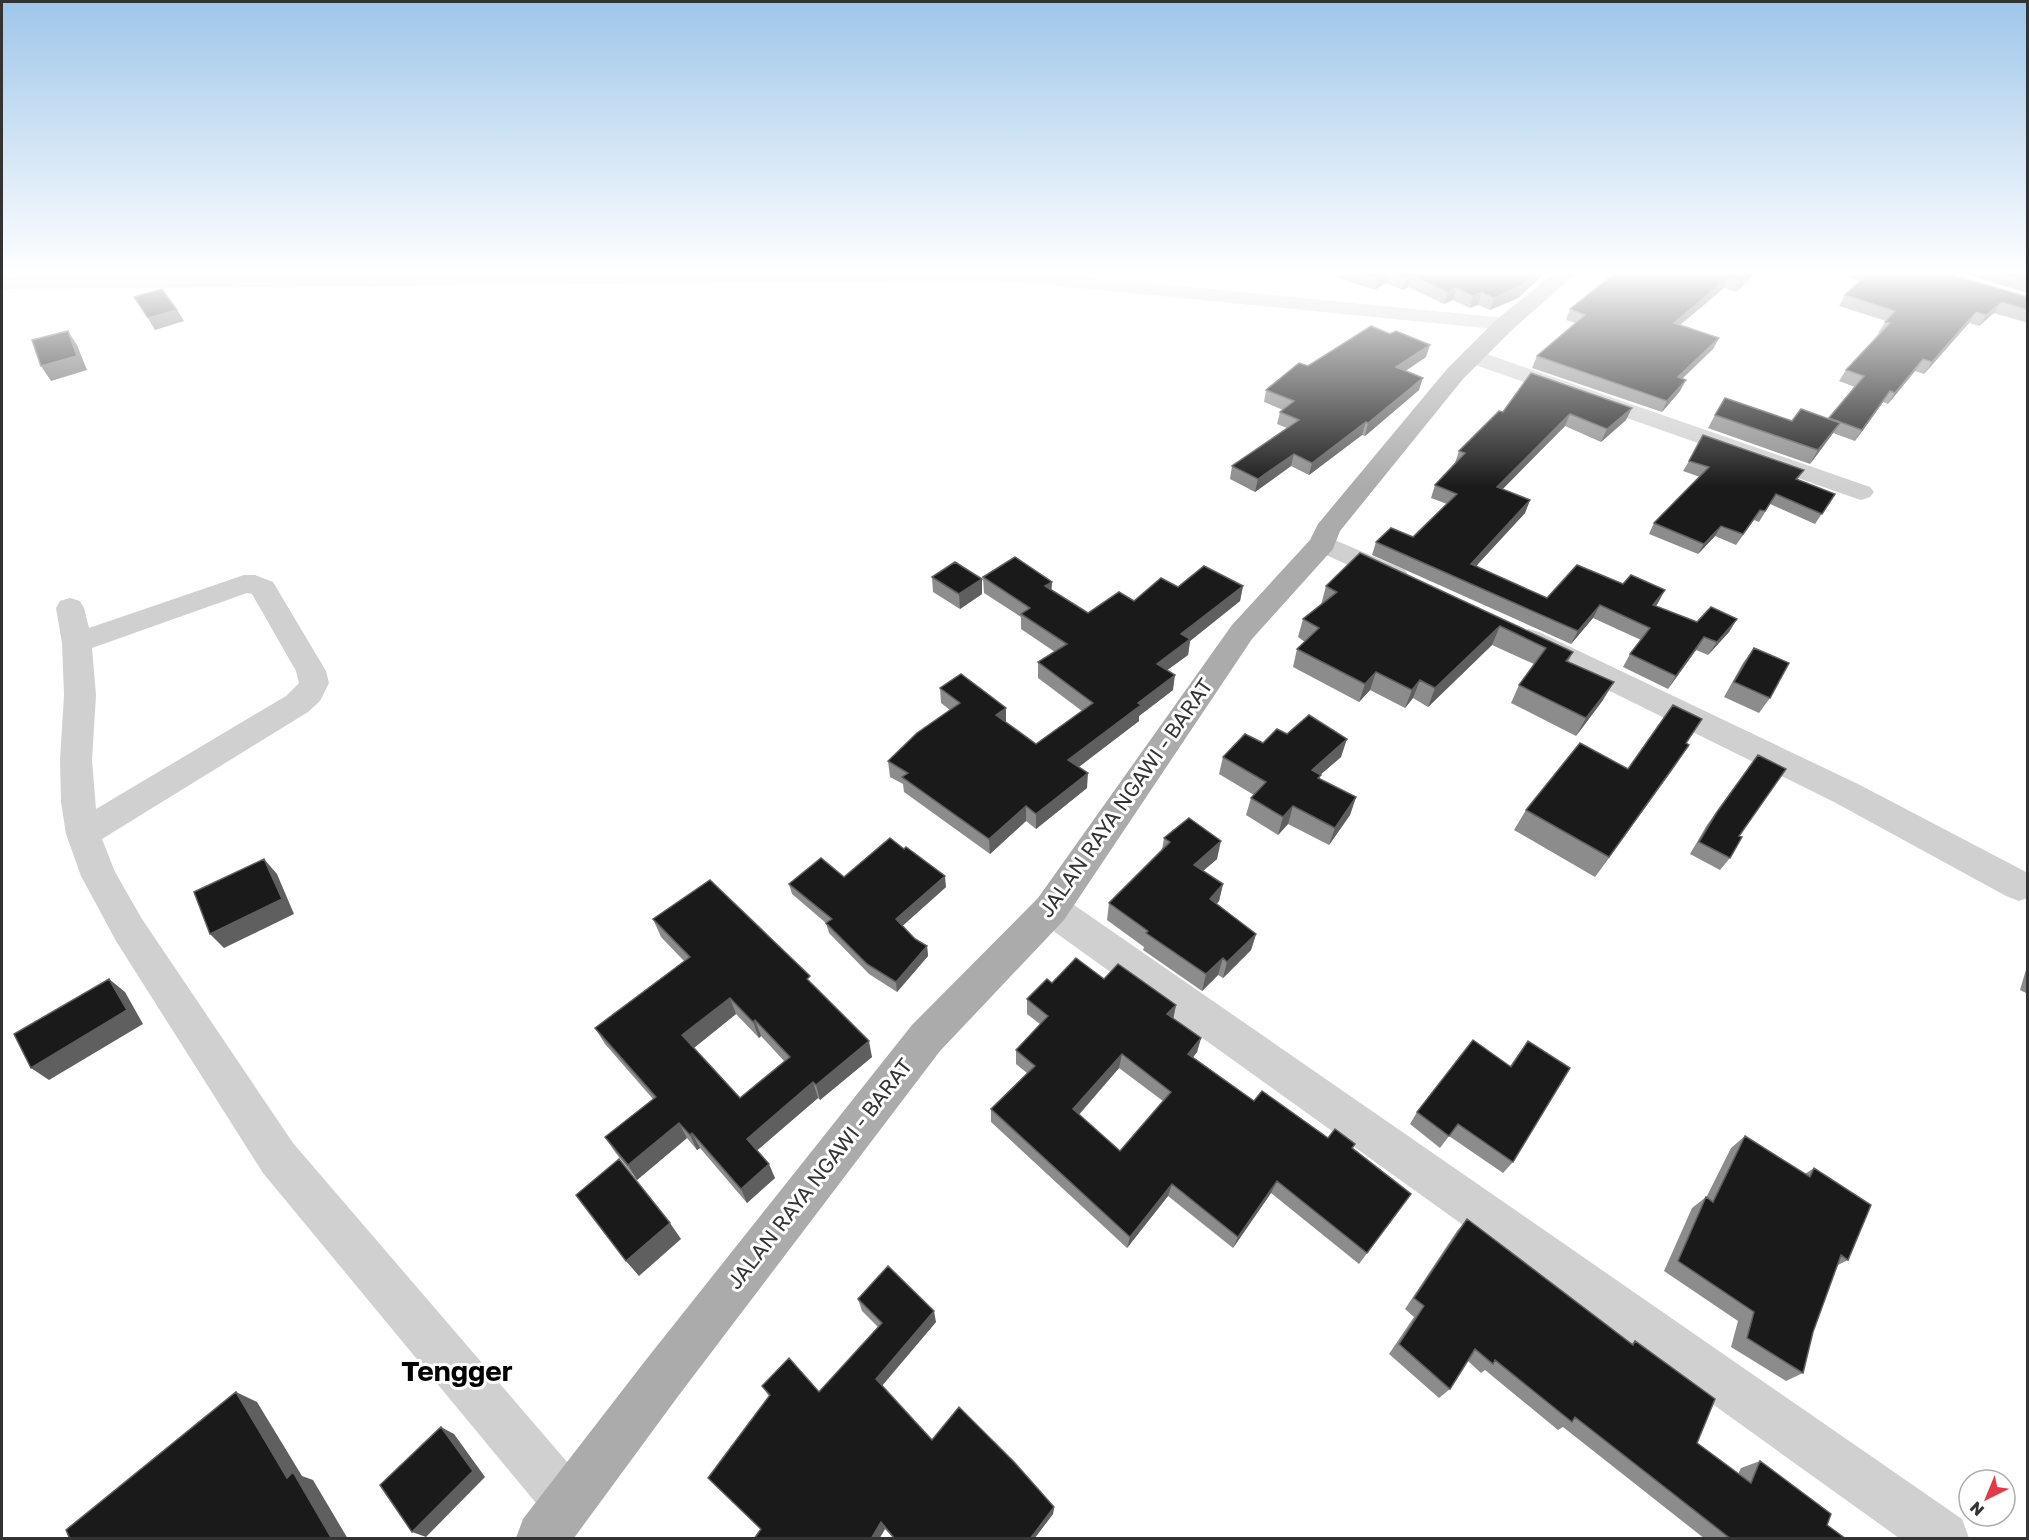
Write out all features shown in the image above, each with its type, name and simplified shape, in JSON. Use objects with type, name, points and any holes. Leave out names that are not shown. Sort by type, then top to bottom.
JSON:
[{"type":"main road","name":"JALAN RAYA NGAWI - BARAT","points":[[542,1539],[568,1502],[926,1038],[1051,909],[1242,632],[1323,543],[1328,530],[1426,408],[1486,343]]},
{"type":"street","points":[[1472,356],[1861,492]]},
{"type":"street","points":[[1323,543],[1420,588]]},
{"type":"street","points":[[83,834],[297,704],[309,693],[315,683],[310,671],[263,588],[255,584],[244,584],[74,625],[80,695],[77,792],[83,834],[99,876],[129,930],[278,1158],[568,1502]]},
{"type":"street","points":[[1506,628],[1846,793],[2019,886]]},
{"type":"street","points":[[1051,909],[1943,1539]]},
{"type":"building","points":[[33,343],[72,343],[77,356],[41,366]]},
{"type":"building","points":[[1344,343],[1425,343],[1430,345],[1396,367],[1423,378],[1368,423],[1366,422],[1312,463],[1294,454],[1258,479],[1232,466],[1299,420],[1280,412],[1294,401],[1266,390],[1299,363],[1308,366]]},
{"type":"building","points":[[1552,343],[1714,343],[1678,377],[1686,380],[1667,401],[1537,356]]},
{"type":"building","points":[[1871,343],[1949,343],[1932,362],[1923,359],[1895,393],[1890,391],[1862,430],[1829,418],[1864,376],[1846,370]]},
{"type":"building","points":[[1531,373],[1632,408],[1607,429],[1570,414],[1497,487],[1530,500],[1471,564],[1547,598],[1577,565],[1623,584],[1631,575],[1665,590],[1653,605],[1697,622],[1711,607],[1737,619],[1717,642],[1704,637],[1676,676],[1630,654],[1650,628],[1600,605],[1578,631],[1376,542],[1391,528],[1413,537],[1457,494],[1435,485],[1465,453],[1459,451],[1499,411],[1503,412]]},
{"type":"building","points":[[1725,398],[1792,421],[1801,409],[1840,423],[1818,450],[1715,415]]},
{"type":"building","points":[[1703,435],[1804,470],[1796,479],[1835,494],[1822,514],[1776,494],[1765,511],[1760,510],[1743,534],[1721,526],[1704,544],[1654,523],[1709,467],[1689,461]]},
{"type":"building","points":[[1360,553],[1573,652],[1566,661],[1614,682],[1586,718],[1519,685],[1546,648],[1500,626],[1435,688],[1420,680],[1412,690],[1376,672],[1365,684],[1297,649],[1319,628],[1303,619],[1337,592],[1326,586]]},
{"type":"building","points":[[1015,557],[1052,582],[1045,586],[1088,613],[1119,592],[1134,601],[1161,578],[1178,587],[1204,566],[1243,586],[1181,634],[1190,639],[1157,664],[1175,675],[1138,703],[1141,705],[1068,760],[1088,773],[1036,814],[1026,806],[989,839],[902,777],[908,773],[888,761],[917,733],[960,703],[940,688],[961,674],[1006,708],[996,715],[1036,744],[1093,703],[1038,662],[1067,644],[1021,614],[1030,608],[983,577]]},
{"type":"building","points":[[955,562],[982,579],[959,594],[932,577]]},
{"type":"building","points":[[1754,648],[1789,663],[1770,698],[1734,682]]},
{"type":"building","points":[[1673,705],[1702,719],[1686,743],[1689,745],[1609,857],[1526,810],[1580,743],[1628,769]]},
{"type":"building","points":[[1309,715],[1347,739],[1312,770],[1321,775],[1318,778],[1356,797],[1335,828],[1293,806],[1283,817],[1251,798],[1266,782],[1223,757],[1245,734],[1263,743],[1277,729],[1287,734]]},
{"type":"building","points":[[1758,755],[1786,769],[1739,836],[1742,837],[1730,858],[1699,842],[1717,812]]},
{"type":"building","points":[[1189,818],[1221,841],[1194,865],[1223,884],[1210,899],[1256,934],[1227,962],[1223,958],[1206,974],[1146,933],[1148,931],[1109,903],[1170,842],[1164,838]]},
{"type":"building","points":[[890,838],[945,876],[896,919],[915,939],[927,946],[896,982],[867,964],[826,923],[832,919],[789,884],[821,858],[844,877]]},
{"type":"building","points":[[264,859],[282,899],[210,934],[194,892]]},
{"type":"building","points":[[710,880],[810,976],[807,979],[869,1041],[816,1085],[813,1082],[747,1139],[769,1164],[741,1189],[692,1133],[690,1135],[679,1123],[628,1165],[605,1137],[656,1097],[595,1028],[690,957],[653,919]],"holes":[[[730,998],[753,1022],[755,1020],[790,1057],[740,1098],[682,1035]]]},
{"type":"building","points":[[1076,958],[1104,979],[1118,964],[1176,1005],[1167,1014],[1201,1038],[1188,1054],[1254,1101],[1262,1091],[1328,1138],[1335,1129],[1355,1144],[1352,1148],[1411,1194],[1367,1253],[1277,1181],[1238,1237],[1172,1184],[1130,1237],[991,1109],[1035,1066],[1016,1050],[1048,1016],[1027,999],[1047,979],[1052,983]],"holes":[[[1122,1054],[1171,1092],[1120,1151],[1073,1109]]]},
{"type":"building","points":[[109,979],[127,1010],[31,1068],[14,1034]]},
{"type":"building","points":[[1473,1040],[1511,1067],[1528,1041],[1570,1068],[1513,1162],[1458,1124],[1449,1136],[1417,1112]]},
{"type":"building","points":[[1745,1136],[1810,1177],[1814,1168],[1871,1205],[1848,1260],[1841,1255],[1813,1332],[1803,1373],[1747,1338],[1754,1312],[1678,1261],[1706,1197],[1713,1202]]},
{"type":"building","points":[[619,1159],[670,1223],[626,1261],[576,1195]]},
{"type":"building","points":[[1467,1219],[1633,1345],[1635,1341],[1715,1399],[1697,1443],[1751,1483],[1760,1461],[1831,1514],[1827,1525],[1846,1539],[1731,1539],[1575,1417],[1572,1422],[1495,1360],[1493,1364],[1475,1349],[1450,1389],[1399,1344],[1424,1306],[1414,1298]]},
{"type":"building","points":[[888,1266],[934,1311],[876,1379],[932,1440],[959,1407],[1015,1463],[1054,1507],[1030,1539],[895,1539],[881,1522],[871,1539],[754,1539],[761,1529],[708,1478],[770,1395],[762,1386],[789,1358],[819,1392],[882,1323],[858,1299]]},
{"type":"building","points":[[236,1392],[287,1478],[293,1472],[332,1539],[70,1539],[66,1530]]},
{"type":"building","points":[[441,1427],[473,1471],[412,1532],[380,1485]]},
{"type":"district","name":"Tengger","points":[[457,1371]]}]
